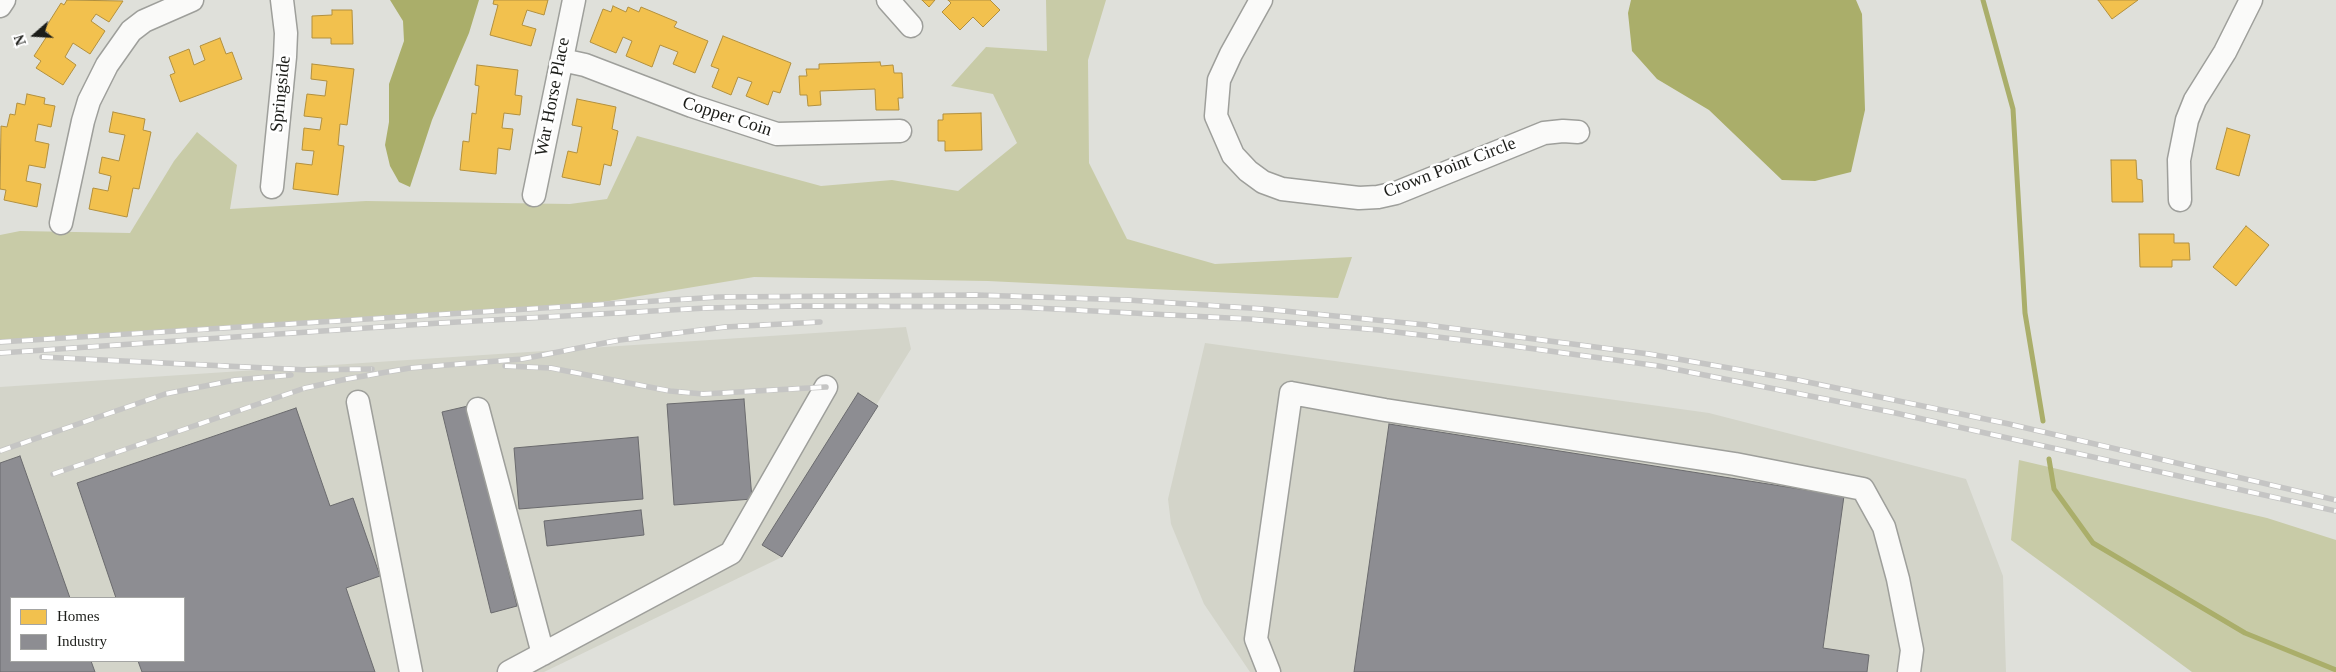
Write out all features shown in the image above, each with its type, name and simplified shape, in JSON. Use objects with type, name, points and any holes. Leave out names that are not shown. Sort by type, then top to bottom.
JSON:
[{"type":"street","points":[[0,6],[4,0]]},
{"type":"street","points":[[61,223],[83,121],[89,101],[107,65],[131,31],[144,21],[192,0]]},
{"type":"street","name":"Springside","points":[[272,187],[285,57],[286,33],[282,0]]},
{"type":"street","name":"War Horse Place","points":[[534,195],[574,0]]},
{"type":"street","points":[[888,0],[911,26]]},
{"type":"street","name":"Crown Point Circle","points":[[1261,0],[1230,54],[1219,80],[1216,116],[1233,156],[1248,171],[1263,182],[1282,189],[1359,198],[1378,197],[1396,193],[1544,134],[1563,131],[1578,132]]},
{"type":"street","points":[[2180,200],[2179,160],[2186,120],[2195,100],[2225,52],[2251,0]]},
{"type":"street","name":"Copper Coin","points":[[562,60],[585,65],[718,115],[777,134],[900,131]]},
{"type":"street","points":[[509,672],[731,553],[826,387]]},
{"type":"street","points":[[1269,672],[1256,638],[1291,393],[1384,410],[1735,464],[1863,489],[1884,527],[1898,579],[1912,650],[1909,672]]},
{"type":"street","points":[[358,402],[411,672]]},
{"type":"street","points":[[478,409],[543,654]]},
{"type":"shaded area","points":[[390,0],[479,0],[469,33],[432,120],[410,187],[399,182],[390,166],[385,145],[389,122],[389,84],[404,41],[403,21]]},
{"type":"shaded area","points":[[1046,0],[1106,0],[1088,60],[1089,163],[1127,239],[1215,264],[1352,257],[1338,298],[988,281],[754,277],[591,304],[0,342],[0,235],[20,231],[130,233],[174,161],[197,132],[237,165],[230,209],[366,201],[570,204],[607,199],[637,136],[821,186],[892,180],[958,191],[1017,143],[993,94],[951,86],[986,47],[1047,51]]},
{"type":"shaded area","points":[[1631,0],[1856,0],[1862,14],[1865,110],[1851,172],[1815,181],[1782,180],[1709,110],[1657,79],[1632,51],[1628,13]]},
{"type":"shaded area","points":[[906,327],[911,349],[782,557],[544,672],[0,672],[0,387]]},
{"type":"shaded area","points":[[1205,343],[1709,413],[1966,479],[2003,576],[2006,672],[1250,672],[1204,604],[1171,524],[1168,499]]},
{"type":"shaded area","points":[[2019,460],[2267,518],[2336,540],[2336,672],[2192,672],[2011,540]]},
{"type":"building: Homes","points":[[67,0],[123,1],[109,22],[96,14],[91,21],[105,31],[90,54],[73,43],[65,57],[76,65],[63,85],[36,68],[41,61],[34,56],[49,33],[44,30],[61,3],[64,5]]},
{"type":"building: Homes","points":[[494,0],[548,0],[544,15],[527,10],[522,25],[536,29],[531,46],[490,35],[498,5],[493,4]]},
{"type":"building: Homes","points":[[922,0],[935,0],[929,7]]},
{"type":"building: Homes","points":[[948,0],[990,0],[1000,10],[983,27],[973,17],[960,30],[942,12],[951,3]]},
{"type":"building: Homes","points":[[2098,0],[2138,0],[2112,19]]},
{"type":"building: Homes","points":[[613,6],[626,12],[628,7],[639,12],[641,7],[677,22],[674,27],[708,41],[695,73],[673,64],[678,52],[660,45],[652,67],[626,56],[632,41],[623,37],[616,53],[590,42],[603,9],[611,12]]},
{"type":"building: Homes","points":[[332,10],[352,10],[353,44],[331,44],[331,38],[312,38],[312,16],[332,15]]},
{"type":"building: Homes","points":[[723,36],[791,63],[780,93],[773,91],[768,105],[746,96],[752,82],[738,77],[731,95],[712,87],[719,69],[711,66]]},
{"type":"building: Homes","points":[[220,38],[226,54],[232,52],[242,79],[180,102],[170,75],[175,73],[169,57],[189,49],[194,65],[205,60],[200,46]]},
{"type":"building: Homes","points":[[880,62],[881,66],[893,65],[894,73],[902,73],[903,98],[898,98],[899,110],[876,110],[875,89],[820,91],[821,105],[808,106],[807,95],[800,95],[799,76],[807,76],[806,69],[819,69],[819,64]]},
{"type":"building: Homes","points":[[312,64],[354,69],[347,125],[340,124],[338,145],[344,146],[338,195],[293,189],[296,163],[312,165],[314,151],[302,150],[304,128],[320,130],[322,118],[304,116],[307,94],[325,96],[327,81],[311,79]]},
{"type":"building: Homes","points":[[477,65],[518,70],[515,95],[522,96],[520,115],[504,113],[502,128],[513,129],[510,150],[498,148],[496,174],[460,170],[463,141],[469,142],[472,113],[476,114],[479,86],[475,85]]},
{"type":"building: Homes","points":[[27,94],[45,98],[44,104],[55,106],[51,127],[38,124],[35,141],[49,144],[45,168],[29,165],[26,181],[41,184],[37,207],[4,200],[6,190],[0,189],[1,126],[7,127],[10,114],[15,115],[17,103],[25,105]]},
{"type":"building: Homes","points":[[577,99],[616,107],[612,129],[618,131],[611,166],[604,164],[600,185],[562,177],[568,151],[577,153],[582,127],[572,125]]},
{"type":"building: Homes","points":[[113,112],[145,119],[143,130],[151,132],[139,189],[133,188],[127,217],[89,209],[93,188],[108,191],[111,176],[99,173],[102,157],[119,161],[125,135],[109,132]]},
{"type":"building: Homes","points":[[981,113],[982,150],[945,151],[945,141],[938,141],[938,120],[943,120],[943,114]]},
{"type":"building: Homes","points":[[2227,128],[2250,135],[2239,176],[2216,169]]},
{"type":"building: Homes","points":[[2111,160],[2136,160],[2137,179],[2142,180],[2143,202],[2112,202]]},
{"type":"building: Homes","points":[[2246,226],[2269,245],[2236,286],[2213,267]]},
{"type":"building: Homes","points":[[2139,234],[2174,234],[2174,243],[2189,243],[2190,260],[2172,260],[2172,267],[2140,267]]},
{"type":"building: Industry","points":[[858,393],[878,406],[782,557],[762,545]]},
{"type":"building: Industry","points":[[744,399],[752,499],[674,505],[667,404]]},
{"type":"building: Industry","points":[[468,406],[517,606],[491,613],[442,412]]},
{"type":"building: Industry","points":[[296,408],[330,506],[353,498],[380,576],[346,588],[375,672],[142,672],[138,662],[185,662],[185,597],[116,597],[77,483]]},
{"type":"building: Industry","points":[[1389,424],[1844,496],[1823,648],[1869,655],[1867,672],[1354,672]]},
{"type":"building: Industry","points":[[638,437],[643,499],[519,509],[514,448]]},
{"type":"building: Industry","points":[[20,456],[70,597],[10,597],[10,662],[91,662],[95,672],[0,672],[0,463]]},
{"type":"building: Industry","points":[[641,510],[644,535],[547,546],[544,521]]},
{"type":"waterway","points":[[1983,0],[2013,109],[2025,313],[2043,421]]},
{"type":"waterway","points":[[2049,459],[2054,489],[2093,543],[2245,633],[2336,670]]},
{"type":"railway","points":[[0,342],[719,297],[977,295],[1128,300],[1264,309],[1427,325],[1649,354],[1798,380],[2009,424],[2336,500]]},
{"type":"railway","points":[[0,353],[440,323],[706,308],[798,306],[1016,307],[1249,319],[1379,330],[1659,366],[1891,412],[2336,511]]},
{"type":"railway","points":[[53,474],[305,388],[347,379],[410,368],[522,359],[620,340],[725,327],[820,322]]},
{"type":"railway","points":[[42,357],[308,370],[372,369]]},
{"type":"railway","points":[[505,366],[551,368],[670,391],[703,394],[826,387]]},
{"type":"railway","points":[[0,451],[165,394],[235,380],[291,375]]}]
